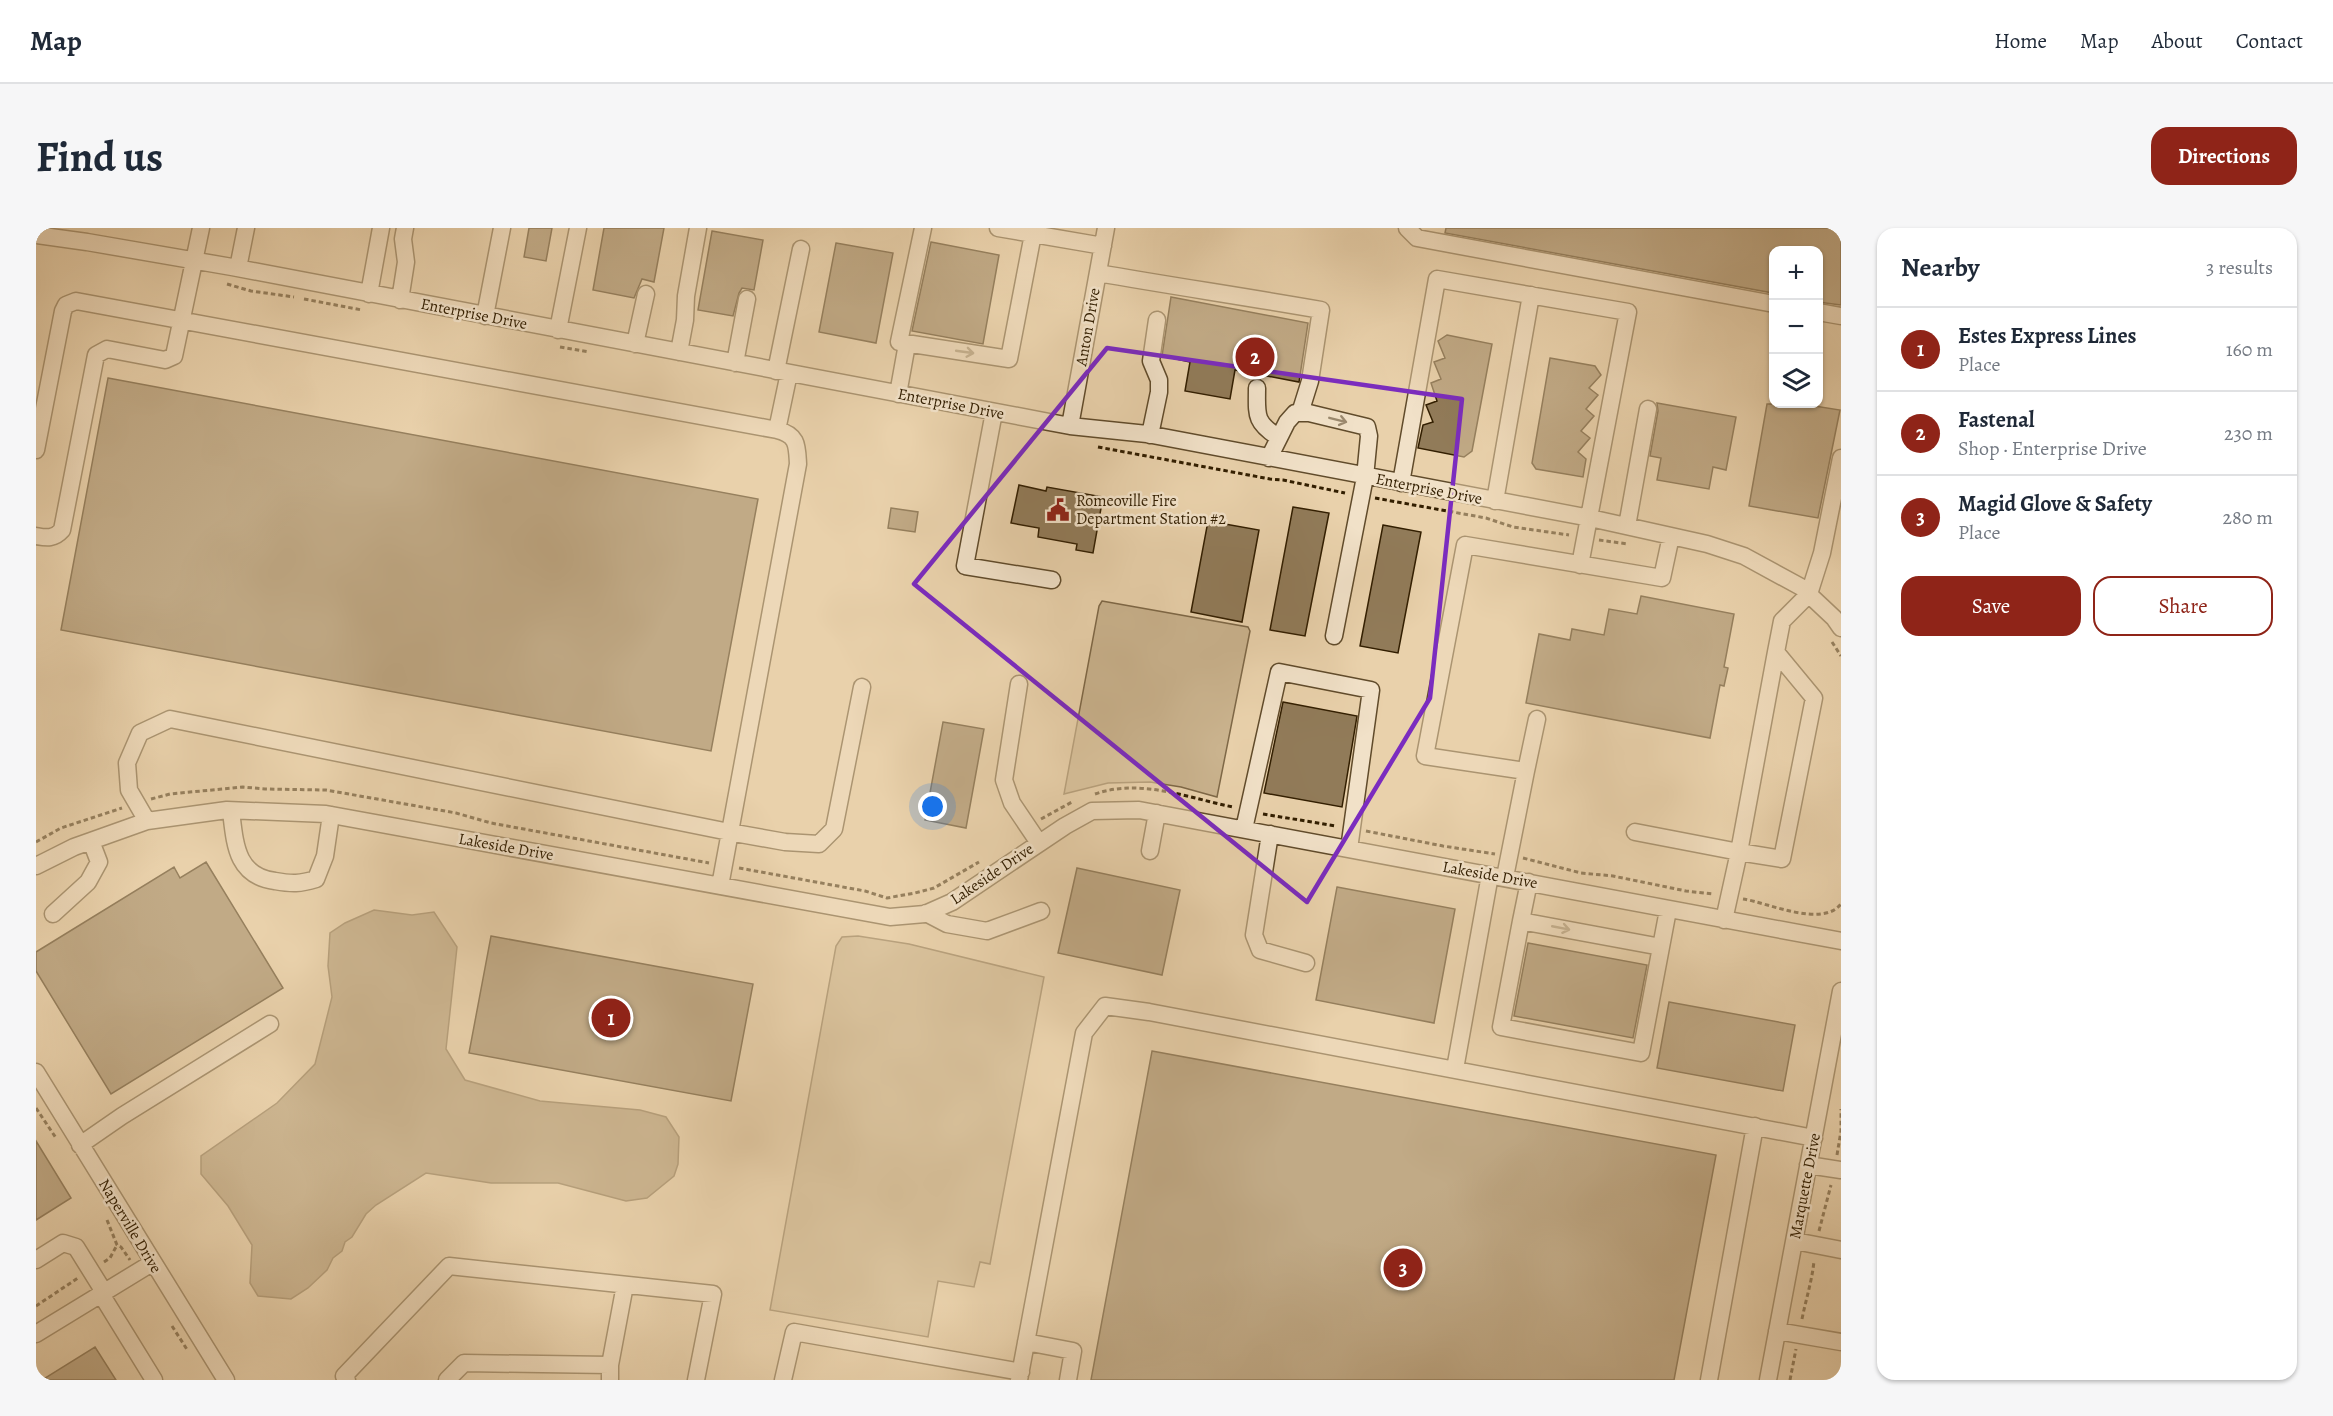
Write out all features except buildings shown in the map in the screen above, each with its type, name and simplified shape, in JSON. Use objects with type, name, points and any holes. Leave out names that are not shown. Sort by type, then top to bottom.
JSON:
[{"type":"street","points":[[36,536],[49,538],[57,536],[62,530],[96,356],[107,349],[165,360],[174,356],[201,228]]},
{"type":"street","points":[[238,268],[246,228]]},
{"type":"street","points":[[369,294],[381,228]]},
{"type":"street","points":[[400,300],[406,262],[403,239],[405,228]]},
{"type":"street","points":[[485,316],[502,228]]},
{"type":"street","points":[[558,330],[578,228]]},
{"type":"street","points":[[679,352],[698,228]]},
{"type":"street","points":[[922,228],[899,342],[1009,359],[1034,234]]},
{"type":"street","points":[[998,228],[1103,246]]},
{"type":"street","name":"Anton Drive","points":[[1070,426],[1106,228]]},
{"type":"street","points":[[1407,228],[1417,238],[1769,303]]},
{"type":"street","name":"Enterprise Drive","points":[[36,235],[88,235],[194,261],[558,330],[1070,426],[1150,435],[1590,518],[1671,536],[1744,556],[1801,587],[1839,619]]},
{"type":"street","points":[[777,430],[782,372],[801,249]]},
{"type":"street","points":[[1098,273],[1202,288],[1322,310],[1304,413]]},
{"type":"street","points":[[1401,483],[1437,279],[1628,312],[1580,565]]},
{"type":"street","points":[[635,344],[646,294]]},
{"type":"street","points":[[1495,501],[1531,295]]},
{"type":"street","points":[[735,363],[747,299]]},
{"type":"street","points":[[36,450],[63,310],[66,305],[76,301],[788,433],[797,445],[798,464],[720,886]]},
{"type":"street","points":[[1823,313],[1841,316]]},
{"type":"street","points":[[1150,435],[1159,392],[1159,380],[1151,361],[1157,320]]},
{"type":"street","points":[[898,394],[907,344]]},
{"type":"street","points":[[1257,388],[1258,420],[1265,429],[1278,437]]},
{"type":"street","points":[[1627,526],[1648,409]]},
{"type":"street","points":[[994,412],[965,566],[1052,580]]},
{"type":"street","points":[[1269,458],[1278,437],[1295,414],[1304,413],[1367,427],[1369,436],[1365,477],[1334,636]]},
{"type":"street","points":[[1724,920],[1782,621],[1809,594],[1822,553],[1841,458]]},
{"type":"street","points":[[1526,771],[1425,756],[1465,545],[1662,579],[1671,536]]},
{"type":"street","points":[[1635,832],[1782,859],[1814,698],[1776,652]]},
{"type":"street","points":[[1244,829],[1279,672],[1371,690],[1349,849]]},
{"type":"street","points":[[1019,684],[1004,780],[1012,803],[1039,843]]},
{"type":"street","points":[[147,821],[129,790],[127,763],[140,733],[170,719],[729,832],[785,842],[819,844],[834,829],[862,687]]},
{"type":"street","points":[[1455,1069],[1498,876],[1509,856],[1537,719]]},
{"type":"street","name":"Lakeside Drive","points":[[36,866],[91,841],[147,821],[231,811],[331,815],[890,917],[926,913],[952,902],[1039,843],[1092,811],[1139,810],[1841,941]]},
{"type":"street","points":[[231,811],[235,841],[242,864],[260,879],[297,884],[316,879],[325,856],[331,815]]},
{"type":"street","points":[[1150,851],[1157,813]]},
{"type":"street","points":[[1270,834],[1254,935],[1260,950],[1306,963]]},
{"type":"street","points":[[53,914],[88,882],[99,862],[91,841]]},
{"type":"street","points":[[1529,882],[1500,1027],[1641,1053],[1668,909]]},
{"type":"street","points":[[926,913],[947,924],[987,931],[1041,912]]},
{"type":"street","points":[[1521,921],[1661,947]]},
{"type":"street","name":"Marquette Drive","points":[[1768,1380],[1808,1165],[1836,1049],[1840,1001]]},
{"type":"street","points":[[783,1380],[794,1332],[1020,1376],[1084,1033],[1105,1006],[1149,1012],[1814,1138]]},
{"type":"street","points":[[80,1145],[122,1116],[270,1024]]},
{"type":"street","name":"Naperville Drive","points":[[36,1072],[225,1380]]},
{"type":"street","points":[[1709,1380],[1755,1126]]},
{"type":"street","points":[[1808,1165],[1841,1170]]},
{"type":"street","points":[[1795,1241],[1841,1250]]},
{"type":"street","points":[[36,1260],[63,1243],[76,1246],[154,1380]]},
{"type":"street","points":[[36,1334],[152,1263]]},
{"type":"street","points":[[347,1380],[344,1376],[449,1266],[713,1294],[696,1380]]},
{"type":"street","points":[[447,1380],[464,1363],[610,1372],[625,1285]]},
{"type":"street","points":[[1778,1331],[1841,1342]]},
{"type":"street","points":[[1026,1342],[1073,1351],[1068,1380]]},
{"type":"path","points":[[36,842],[61,828],[170,794],[243,787],[326,789],[448,811],[491,823],[865,891],[887,897],[915,894],[934,888],[987,858]]},
{"type":"path","points":[[1086,797],[1113,788],[1138,788],[1181,794],[1326,826],[1352,828],[1509,856],[1581,873],[1634,879],[1805,913],[1825,915],[1839,911],[1841,904]]},
{"type":"path","points":[[1029,828],[1077,800]]},
{"type":"highlighted area","points":[[1107,348],[1462,399],[1430,698],[1307,902],[914,584]]},
{"type":"shaded area","points":[[1102,601],[1248,627],[1250,631],[1217,797],[1181,787],[1150,782],[1108,783],[1064,794],[1099,606]]},
{"type":"shaded area","points":[[374,910],[412,915],[434,912],[457,947],[446,1049],[465,1080],[540,1101],[640,1110],[666,1117],[679,1137],[678,1164],[674,1176],[647,1198],[626,1201],[558,1183],[491,1183],[426,1173],[366,1214],[352,1237],[345,1242],[342,1251],[333,1258],[327,1270],[308,1288],[291,1299],[258,1296],[250,1283],[252,1245],[228,1206],[201,1174],[201,1156],[277,1103],[315,1064],[332,997],[328,966],[330,933],[345,923]]},
{"type":"shaded area","points":[[858,936],[909,944],[1044,977],[990,1264],[980,1262],[974,1287],[938,1281],[928,1337],[770,1310],[836,946],[842,937]]},
{"type":"place","name":"Fastenal","points":[[1255,357]]},
{"type":"place","name":"Romeoville Fire Department Station #2","points":[[1058,510]]},
{"type":"place","name":"Estes Express Lines","points":[[611,1018]]},
{"type":"place","name":"Magid Glove & Safety","points":[[1403,1268]]}]
